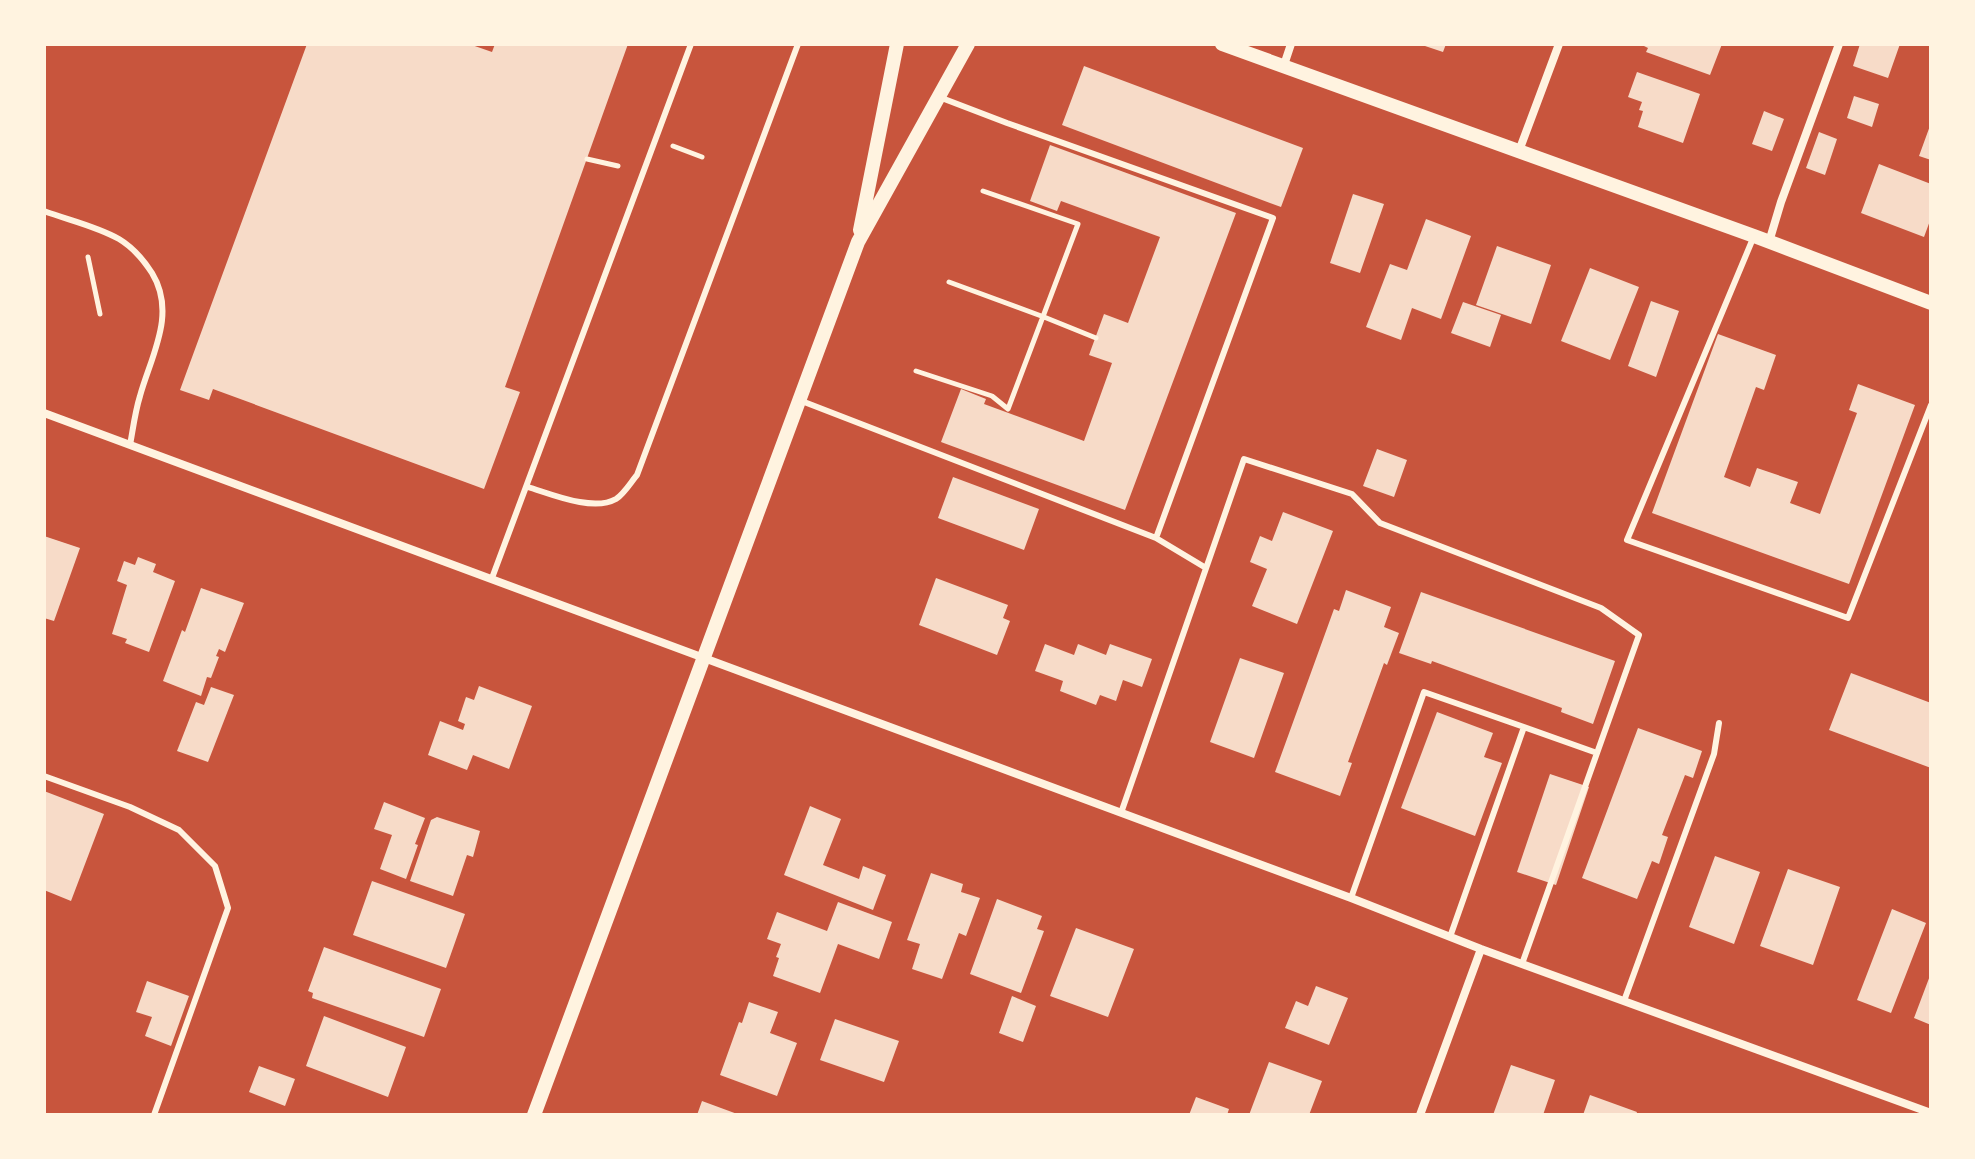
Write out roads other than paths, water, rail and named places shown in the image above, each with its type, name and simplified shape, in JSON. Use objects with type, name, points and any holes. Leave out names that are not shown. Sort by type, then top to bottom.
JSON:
[{"type":"street","points":[[858,242],[897,44]]},
{"type":"street","points":[[534,1115],[858,242],[968,44]]},
{"type":"street","points":[[1222,44],[1931,303]]},
{"type":"street","points":[[1284,65],[1291,44]]},
{"type":"street","points":[[1519,151],[1559,44]]},
{"type":"street","points":[[1769,242],[1839,44]]},
{"type":"street","points":[[44,413],[1481,949],[1931,1113]]},
{"type":"street","points":[[1420,1115],[1481,949]]},
{"type":"lane","points":[[492,578],[691,44]]},
{"type":"lane","points":[[528,487],[599,505],[618,498],[637,475],[798,44]]},
{"type":"lane","points":[[939,97],[1273,218],[1156,538]]},
{"type":"lane","points":[[44,211],[129,245],[137,251],[157,280],[163,298],[164,317],[139,398],[130,445]]},
{"type":"lane","points":[[1754,236],[1627,540],[1848,618],[1931,405]]},
{"type":"lane","points":[[799,400],[1156,538],[1206,568]]},
{"type":"lane","points":[[1121,813],[1244,459],[1352,494],[1380,523],[1601,608],[1639,635],[1522,964]]},
{"type":"lane","points":[[1351,898],[1424,692],[1597,753]]},
{"type":"lane","points":[[1624,1001],[1714,754],[1719,723]]},
{"type":"lane","points":[[1450,937],[1524,727]]},
{"type":"lane","points":[[44,776],[130,807],[179,830],[215,866],[228,908],[154,1115]]}]
